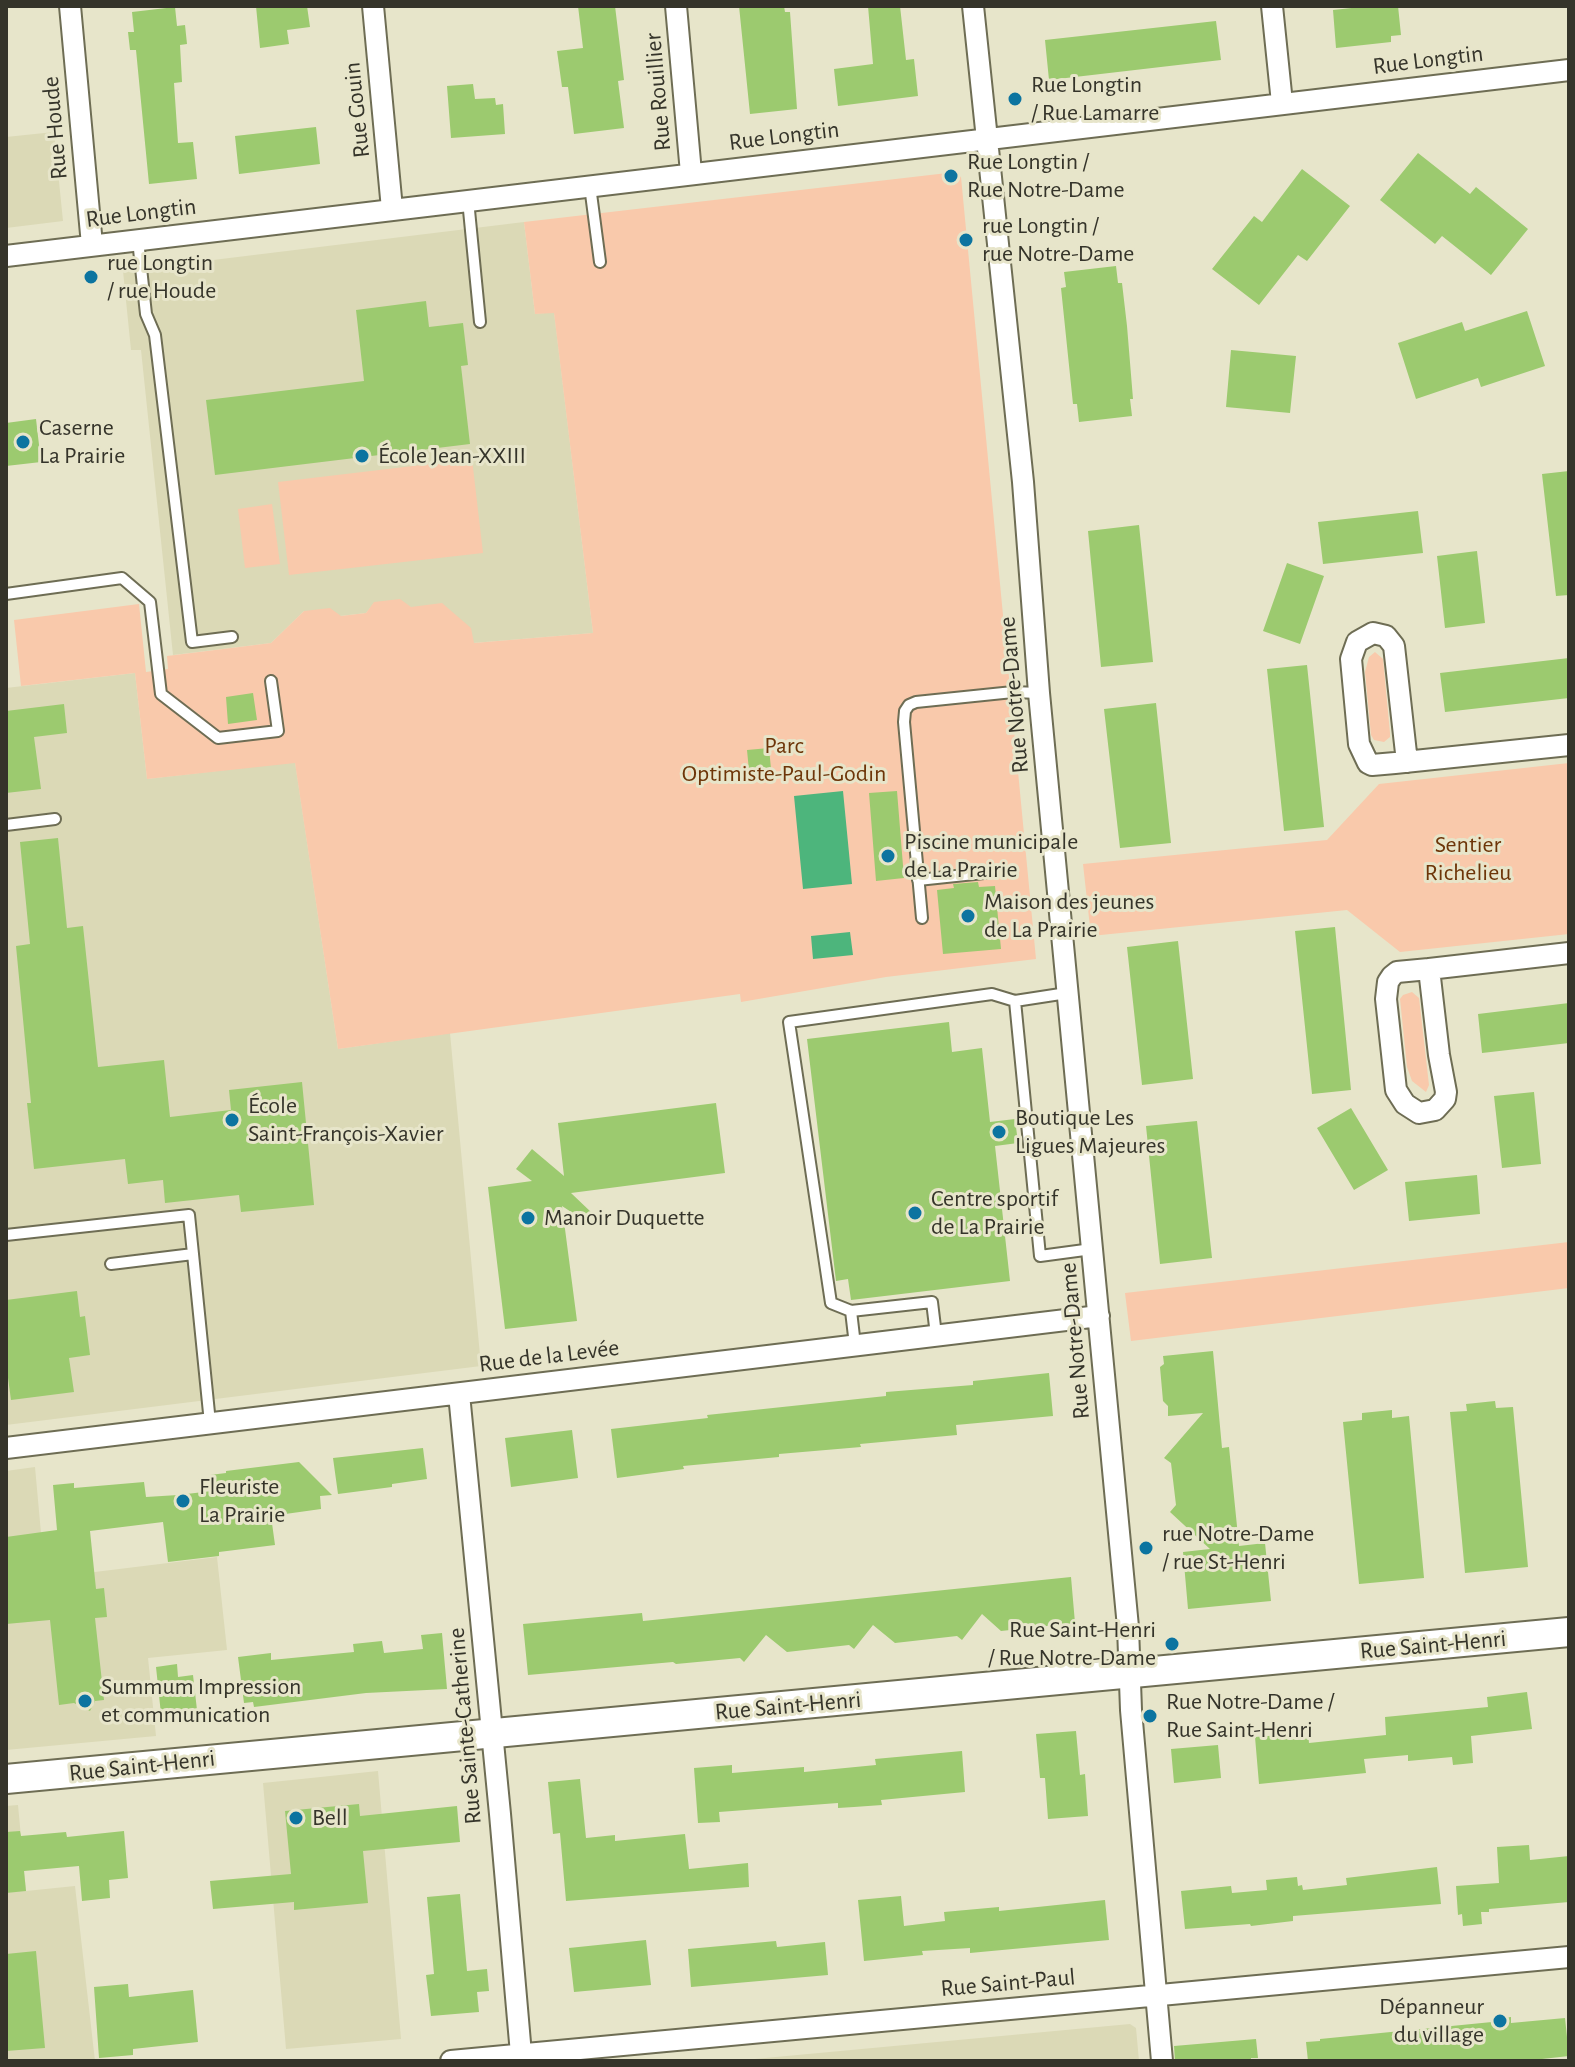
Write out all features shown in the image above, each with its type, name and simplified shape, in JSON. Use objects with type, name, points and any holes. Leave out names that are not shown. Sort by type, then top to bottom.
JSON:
[{"type":"street","name":"Rue Houde","points":[[70,6],[92,245]]},
{"type":"street","name":"Rue Gouin","points":[[373,6],[392,209]]},
{"type":"street","name":"Rue Rouillier","points":[[676,6],[691,173]]},
{"type":"street","name":"Rue Notre-Dame","points":[[973,6],[1023,482],[1039,693],[1128,1627],[1129,1673],[1162,2061]]},
{"type":"street","points":[[1272,6],[1282,103]]},
{"type":"street","name":"Rue Longtin","points":[[6,256],[1569,70]]},
{"type":"street","points":[[1407,762],[1394,646],[1379,633],[1366,635],[1357,642],[1351,659],[1361,753],[1372,765],[1407,762],[1569,745]]},
{"type":"street","points":[[1429,969],[1446,1092],[1445,1099],[1435,1110],[1419,1113],[1405,1104],[1396,1090],[1386,999],[1388,982],[1397,972],[1569,953]]},
{"type":"street","name":"Rue de la Levée","points":[[6,1448],[1099,1316]]},
{"type":"street","name":"Rue Sainte-Catherine","points":[[459,1394],[521,2054]]},
{"type":"street","name":"Rue Saint-Henri","points":[[6,1779],[1569,1632]]},
{"type":"street","name":"Rue Saint-Paul","points":[[451,2061],[1569,1957]]},
{"type":"lane","points":[[590,186],[600,262]]},
{"type":"lane","points":[[468,200],[480,322]]},
{"type":"lane","points":[[138,240],[146,314],[155,335],[192,642],[232,637]]},
{"type":"lane","points":[[6,594],[122,578],[150,602],[161,694],[218,738],[278,731],[271,681]]},
{"type":"lane","points":[[922,918],[905,711],[916,702],[1013,692],[1039,693]]},
{"type":"lane","points":[[6,825],[55,819]]},
{"type":"lane","points":[[918,880],[984,873]]},
{"type":"lane","points":[[936,1335],[932,1302],[851,1311],[831,1303],[789,1022],[992,994],[1015,1001],[1067,993]]},
{"type":"lane","points":[[1015,1001],[1040,1256],[1092,1249]]},
{"type":"lane","points":[[6,1235],[189,1215],[210,1423]]},
{"type":"lane","points":[[111,1264],[193,1254]]},
{"type":"lane","points":[[851,1311],[855,1345]]},
{"type":"shaded area","points":[[54,132],[63,221],[6,228],[6,137]]},
{"type":"shaded area","name":"École Jean-XXIII","points":[[524,222],[535,314],[554,312],[593,633],[473,643],[411,608],[375,602],[366,613],[340,616],[304,611],[271,643],[173,655],[141,350],[131,350],[123,271]]},
{"type":"shaded area","name":"École Saint-François-Xavier","points":[[135,673],[147,779],[295,762],[338,1049],[450,1033],[481,1366],[6,1425],[6,688]]},
{"type":"shaded area","points":[[843,791],[852,884],[803,889],[794,796]]},
{"type":"shaded area","points":[[850,932],[853,955],[813,959],[811,936]]},
{"type":"shaded area","points":[[35,1467],[41,1533],[54,1577],[217,1557],[227,1650],[148,1658],[156,1736],[6,1750],[6,1471]]},
{"type":"shaded area","points":[[378,1771],[401,2039],[286,2049],[263,1783]]},
{"type":"shaded area","points":[[18,1805],[26,1891],[75,1886],[95,2061],[6,2061],[6,1806]]},
{"type":"shaded area","points":[[1130,2024],[1136,2028],[1139,2061],[733,2061]]},
{"type":"green space","name":"Parc Optimiste-Paul-Godin","points":[[956,172],[961,177],[1036,959],[886,977],[741,1002],[740,994],[338,1049],[295,763],[147,779],[135,673],[21,686],[14,620],[139,604],[146,672],[168,669],[167,656],[271,643],[304,611],[330,608],[341,616],[366,613],[374,602],[400,599],[411,607],[442,603],[471,628],[474,643],[593,633],[554,313],[535,314],[524,222]]},
{"type":"green space","points":[[472,459],[483,553],[289,575],[278,482]]},
{"type":"green space","points":[[272,504],[280,564],[245,568],[238,509]]},
{"type":"green space","points":[[1375,652],[1383,659],[1390,733],[1384,742],[1374,740],[1371,735],[1365,672],[1369,657]]},
{"type":"green space","name":"Sentier Richelieu","points":[[1569,763],[1569,934],[1400,952],[1347,910],[1091,936],[1083,864],[1327,840],[1379,784]]},
{"type":"green space","points":[[1412,992],[1419,998],[1429,1085],[1426,1092],[1412,1081],[1407,1067],[1400,999]]},
{"type":"green space","points":[[1569,1242],[1569,1288],[1131,1341],[1125,1293]]},
{"type":"building","points":[[256,6],[307,6],[310,27],[287,30],[289,44],[260,48]]},
{"type":"building","points":[[578,6],[615,6],[624,80],[618,81],[624,128],[574,134],[568,87],[562,87],[557,51],[583,48]]},
{"type":"building","points":[[739,6],[784,6],[785,12],[790,12],[797,109],[750,114]]},
{"type":"building","points":[[868,6],[900,6],[906,60],[914,59],[918,96],[838,106],[834,69],[873,64]]},
{"type":"building","points":[[1398,6],[1401,35],[1391,36],[1391,42],[1336,48],[1333,10]]},
{"type":"building","points":[[175,7],[177,26],[185,25],[187,44],[180,45],[182,82],[174,83],[178,143],[193,142],[197,179],[149,184],[136,50],[130,50],[128,32],[134,32],[132,12]]},
{"type":"building","points":[[1216,21],[1221,60],[1049,80],[1045,40]]},
{"type":"building","points":[[473,84],[475,99],[495,98],[496,105],[503,104],[505,134],[451,138],[447,86]]},
{"type":"building","points":[[316,127],[320,164],[239,174],[235,136]]},
{"type":"building","points":[[1418,153],[1470,194],[1476,187],[1528,229],[1491,275],[1442,236],[1435,244],[1380,200]]},
{"type":"building","points":[[1302,169],[1350,206],[1307,261],[1298,255],[1259,305],[1212,269],[1254,216],[1262,222]]},
{"type":"building","points":[[1116,266],[1118,283],[1122,283],[1127,326],[1132,416],[1079,422],[1077,404],[1073,404],[1061,288],[1066,287],[1064,272]]},
{"type":"building","points":[[426,301],[429,327],[463,323],[468,365],[461,366],[470,444],[215,475],[206,400],[364,381],[356,310]]},
{"type":"building","points":[[1527,311],[1545,366],[1481,387],[1478,378],[1416,399],[1398,343],[1462,322],[1465,331]]},
{"type":"building","points":[[1231,350],[1296,356],[1290,413],[1226,407]]},
{"type":"building","name":"Caserne La Prairie","points":[[36,419],[41,462],[6,466],[6,423]]},
{"type":"building","points":[[1569,471],[1569,595],[1556,596],[1542,474]]},
{"type":"building","points":[[1418,511],[1423,553],[1323,564],[1318,522]]},
{"type":"building","points":[[1139,525],[1153,662],[1101,667],[1088,531]]},
{"type":"building","points":[[1477,551],[1485,623],[1445,628],[1437,556]]},
{"type":"building","points":[[1287,563],[1324,576],[1300,644],[1263,631]]},
{"type":"building","points":[[1569,658],[1569,698],[1445,712],[1440,673]]},
{"type":"building","points":[[1307,665],[1324,827],[1284,831],[1267,669]]},
{"type":"building","points":[[253,693],[257,720],[228,724],[226,697]]},
{"type":"building","points":[[1156,703],[1171,843],[1120,848],[1104,709]]},
{"type":"building","points":[[64,704],[67,733],[34,737],[41,789],[6,793],[6,711]]},
{"type":"building","points":[[769,748],[772,779],[750,781],[747,750]]},
{"type":"building","name":"Piscine municipale de La Prairie","points":[[897,791],[904,878],[876,881],[869,793]]},
{"type":"building","points":[[58,838],[67,928],[83,926],[98,1067],[164,1060],[170,1117],[231,1110],[229,1090],[302,1082],[314,1205],[241,1212],[239,1195],[165,1203],[163,1180],[128,1184],[125,1159],[34,1169],[16,946],[30,944],[20,842]]},
{"type":"building","name":"Maison des jeunes de La Prairie","points":[[978,882],[979,887],[995,886],[1001,949],[943,954],[937,890],[954,888],[953,884]]},
{"type":"building","points":[[1335,927],[1351,1090],[1312,1094],[1295,931]]},
{"type":"building","points":[[1178,941],[1193,1079],[1142,1085],[1127,947]]},
{"type":"building","points":[[1569,1003],[1569,1043],[1482,1053],[1478,1014]]},
{"type":"building","name":"Centre sportif de La Prairie","points":[[949,1022],[952,1052],[982,1048],[990,1122],[1015,1119],[1018,1143],[995,1146],[1010,1281],[851,1300],[848,1279],[836,1281],[807,1039]]},
{"type":"building","points":[[1534,1092],[1541,1164],[1502,1168],[1494,1096]]},
{"type":"building","name":"Manoir Duquette","points":[[716,1103],[725,1173],[571,1193],[592,1213],[585,1221],[562,1206],[577,1321],[505,1329],[488,1187],[532,1181],[516,1169],[532,1149],[564,1176],[558,1123]]},
{"type":"building","points":[[1351,1108],[1388,1170],[1354,1190],[1317,1128]]},
{"type":"building","points":[[1197,1121],[1212,1258],[1160,1264],[1146,1126]]},
{"type":"building","points":[[1477,1175],[1480,1214],[1409,1221],[1405,1182]]},
{"type":"building","points":[[77,1291],[80,1317],[85,1316],[90,1355],[69,1358],[74,1392],[11,1400],[6,1363],[6,1300]]},
{"type":"building","points":[[1213,1351],[1222,1448],[1229,1447],[1239,1546],[1265,1543],[1271,1601],[1188,1609],[1183,1552],[1210,1549],[1170,1512],[1176,1505],[1171,1463],[1164,1458],[1203,1413],[1168,1416],[1168,1406],[1163,1401],[1160,1367],[1164,1364],[1163,1356]]},
{"type":"building","points":[[1049,1373],[1053,1416],[956,1425],[957,1435],[683,1466],[684,1469],[617,1478],[611,1429]]},
{"type":"building","points":[[1495,1401],[1496,1408],[1513,1407],[1528,1567],[1465,1573],[1450,1412],[1467,1411],[1466,1404]]},
{"type":"building","points":[[1392,1410],[1392,1418],[1409,1416],[1424,1578],[1359,1584],[1343,1422],[1362,1420],[1362,1413]]},
{"type":"building","points":[[572,1430],[578,1478],[511,1487],[505,1438]]},
{"type":"building","points":[[423,1448],[427,1479],[338,1494],[333,1458]]},
{"type":"building","points":[[299,1462],[332,1495],[320,1496],[321,1509],[271,1516],[275,1545],[168,1562],[163,1522],[90,1531],[96,1589],[104,1588],[107,1617],[95,1618],[104,1700],[95,1701],[90,1711],[74,1703],[59,1705],[50,1620],[6,1624],[6,1537],[57,1530],[53,1485],[74,1483],[74,1488],[144,1482],[146,1497],[178,1495],[212,1491],[210,1475]]},
{"type":"building","points":[[1071,1577],[1075,1623],[1001,1631],[982,1614],[962,1640],[957,1636],[895,1643],[873,1625],[854,1649],[849,1645],[787,1652],[766,1635],[744,1662],[740,1658],[673,1662],[528,1675],[523,1624],[642,1613],[643,1621]]},
{"type":"building","points":[[442,1633],[447,1689],[366,1693],[254,1707],[253,1702],[244,1703],[238,1657],[271,1653],[271,1660],[354,1652],[353,1644],[382,1641],[384,1653],[423,1649],[421,1635]]},
{"type":"building","points":[[177,1664],[178,1677],[193,1675],[197,1710],[161,1714],[156,1667]]},
{"type":"building","points":[[1527,1692],[1532,1729],[1471,1736],[1473,1763],[1453,1765],[1452,1757],[1408,1761],[1408,1755],[1364,1759],[1366,1773],[1259,1784],[1255,1737],[1308,1733],[1309,1743],[1386,1735],[1385,1717],[1488,1707],[1487,1697]]},
{"type":"building","points":[[1076,1731],[1080,1775],[1085,1774],[1088,1816],[1048,1819],[1045,1778],[1040,1778],[1036,1734]]},
{"type":"building","points":[[1218,1745],[1221,1778],[1174,1783],[1171,1749]]},
{"type":"building","points":[[962,1751],[965,1792],[881,1800],[882,1805],[838,1808],[838,1803],[719,1812],[720,1822],[698,1823],[694,1768],[732,1765],[732,1773],[804,1767],[804,1772],[876,1765],[875,1759]]},
{"type":"building","points":[[580,1779],[586,1838],[615,1835],[615,1841],[685,1834],[689,1869],[748,1863],[749,1887],[566,1901],[560,1833],[553,1834],[548,1782]]},
{"type":"building","points":[[359,1804],[360,1816],[457,1806],[460,1842],[363,1851],[368,1903],[294,1910],[294,1902],[213,1909],[210,1881],[291,1874],[285,1811]]},
{"type":"building","points":[[20,1831],[21,1836],[66,1832],[67,1837],[124,1831],[128,1878],[109,1880],[110,1898],[82,1901],[79,1866],[24,1871],[26,1891],[6,1893],[6,1832]]},
{"type":"building","points":[[1529,1845],[1530,1860],[1569,1856],[1569,1902],[1489,1909],[1489,1912],[1481,1912],[1482,1924],[1463,1926],[1462,1914],[1458,1915],[1456,1886],[1499,1883],[1497,1847]]},
{"type":"building","points":[[1437,1867],[1441,1904],[1293,1916],[1293,1921],[1251,1926],[1185,1929],[1181,1891],[1231,1886],[1232,1893],[1267,1890],[1266,1880],[1297,1877],[1298,1886],[1302,1885],[1303,1890],[1347,1885],[1346,1878]]},
{"type":"building","points":[[460,1894],[467,1971],[487,1969],[489,1991],[477,1992],[479,2012],[431,2016],[426,1975],[434,1974],[427,1897]]},
{"type":"building","points":[[901,1896],[904,1926],[945,1921],[944,1912],[999,1907],[999,1911],[1105,1900],[1109,1940],[970,1953],[970,1948],[922,1951],[923,1955],[864,1961],[858,1900]]},
{"type":"building","points":[[646,1940],[651,1985],[574,1992],[569,1948]]},
{"type":"building","points":[[776,1941],[777,1947],[825,1942],[828,1975],[691,1987],[688,1949]]},
{"type":"building","points":[[36,1951],[45,2048],[6,2051],[6,1954]]},
{"type":"building","points":[[128,1984],[129,1997],[193,1990],[198,2042],[133,2049],[133,2055],[99,2058],[94,1987]]},
{"type":"building","points":[[1511,2017],[1511,2023],[1565,2018],[1569,2056],[1524,2061],[1308,2061],[1306,2042],[1492,2022],[1491,2019]]},
{"type":"building","points":[[1256,2039],[1258,2058],[1251,2058],[1251,2061],[1175,2061],[1174,2046]]},
{"type":"place","name":"Rue Longtin / Rue Lamarre","points":[[1015,99]]},
{"type":"place","name":"Rue Longtin / Rue Notre-Dame","points":[[951,176]]},
{"type":"place","name":"rue Longtin / rue Notre-Dame","points":[[966,240]]},
{"type":"place","name":"rue Longtin / rue Houde","points":[[91,277]]},
{"type":"place","name":"Caserne La Prairie","points":[[23,442]]},
{"type":"place","name":"École Jean-XXIII","points":[[362,456]]},
{"type":"place","name":"Piscine municipale de La Prairie","points":[[888,856]]},
{"type":"place","name":"Maison des jeunes de La Prairie","points":[[968,916]]},
{"type":"place","name":"École Saint-François-Xavier","points":[[232,1120]]},
{"type":"place","name":"Boutique Les Ligues Majeures","points":[[999,1132]]},
{"type":"place","name":"Centre sportif de La Prairie","points":[[915,1213]]},
{"type":"place","name":"Manoir Duquette","points":[[528,1218]]},
{"type":"place","name":"Fleuriste La Prairie","points":[[183,1501]]},
{"type":"place","name":"rue Notre-Dame / rue St-Henri","points":[[1146,1548]]},
{"type":"place","name":"Rue Saint-Henri / Rue Notre-Dame","points":[[1172,1644]]},
{"type":"place","name":"Summum Impression et communication","points":[[85,1701]]},
{"type":"place","name":"Rue Notre-Dame / Rue Saint-Henri","points":[[1150,1716]]},
{"type":"place","name":"Bell","points":[[296,1818]]},
{"type":"place","name":"Dépanneur du village","points":[[1500,2021]]}]
